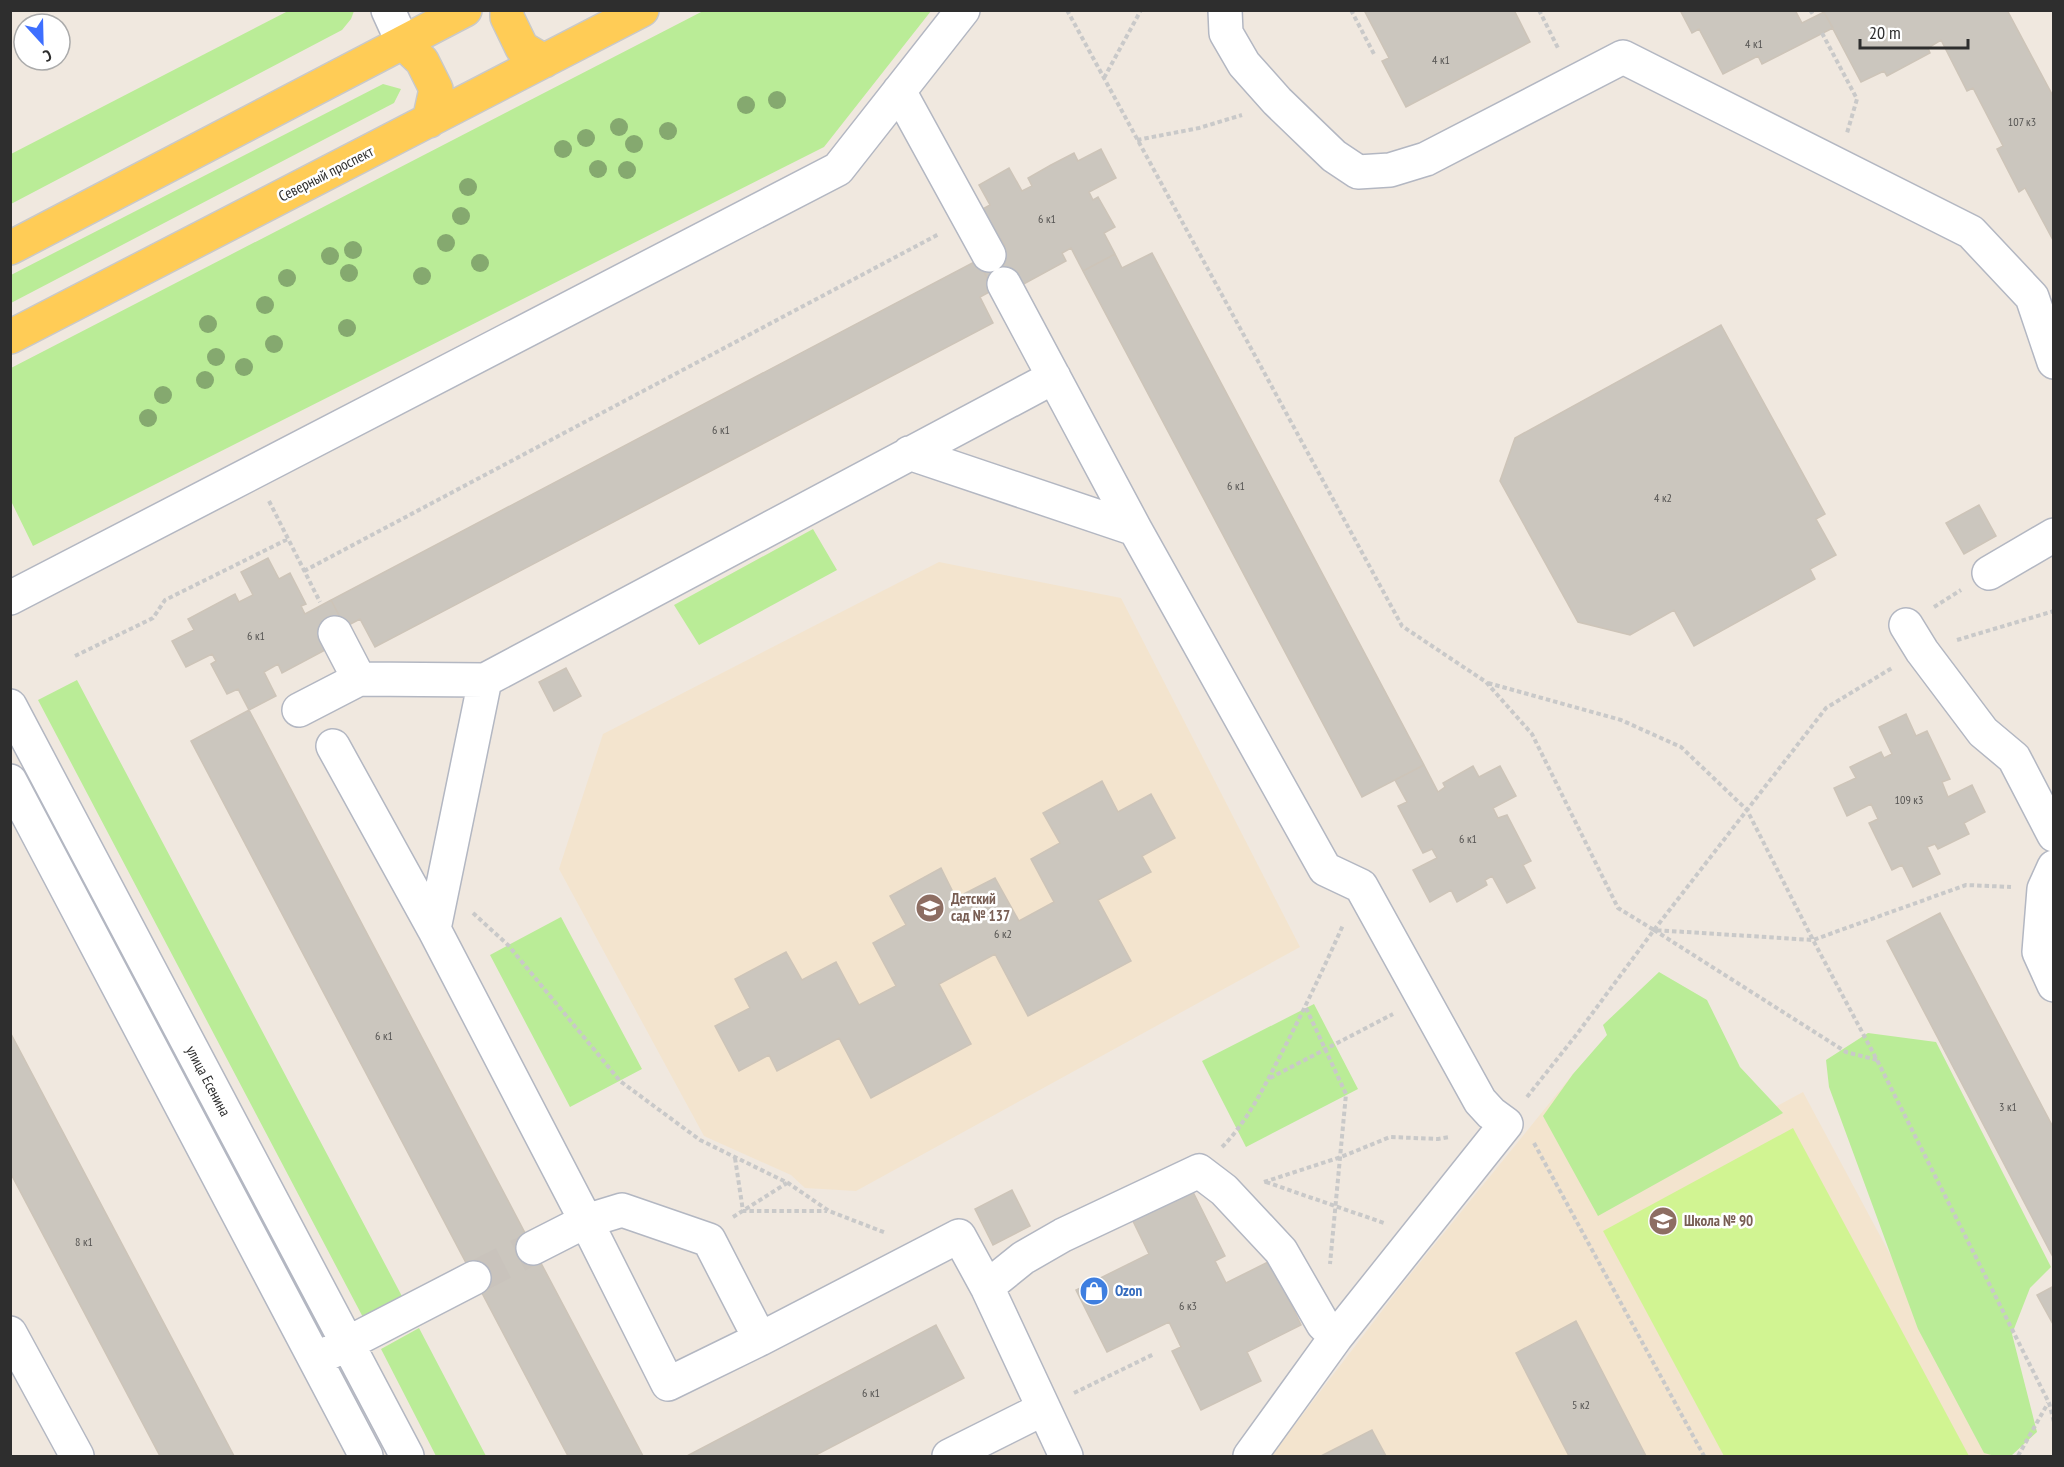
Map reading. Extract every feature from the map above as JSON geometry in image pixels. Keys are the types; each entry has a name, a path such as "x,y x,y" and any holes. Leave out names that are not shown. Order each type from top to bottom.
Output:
{"main road":[{"path":"10,248 465,10"},
{"path":"507,10 507,17 522,48 544,61"},
{"name":"Северный проспект","path":"10,338 642,10"},
{"path":"403,43 422,61 436,89 429,121"}],"street":[{"path":"388,10 403,43"},
{"path":"10,598 838,169 963,10"},
{"path":"1225,10 1227,33 1245,64 1277,101 1334,156 1358,172 1390,170 1426,159 1623,57 1971,232 2043,291 2054,362"},
{"path":"899,91 989,255"},
{"path":"1004,284 1135,529 1325,869 1361,886 1480,1101 1491,1113 1508,1120 1336,1337 1250,1456"},
{"path":"299,710 359,680 485,680 1054,377"},
{"path":"909,453 1135,529"},
{"path":"1989,573 2054,535"},
{"path":"328,619 359,680"},
{"path":"1914,638 1983,732 2014,758 2054,836"},
{"path":"434,929 485,680"},
{"name":"улица Есенина","path":"10,706 407,1456"},
{"path":"333,746 434,929 668,1384 959,1236 987,1287 1066,1456"},
{"path":"10,781 366,1456"},
{"path":"2049,878 2039,952 2054,985"},
{"path":"987,1287 1023,1258 1063,1235 1212,1180 1281,1251 1323,1324 1336,1337"},
{"path":"532,1248 586,1221 622,1210 709,1240 760,1339"},
{"path":"315,1360 474,1278"},
{"path":"10,1334 77,1456"},
{"path":"950,1456 1043,1409"}],"path":[{"path":"1067,10 1402,626 1486,682 1532,734 1618,908 1846,1052 1877,1060"},
{"path":"1104,78 1141,10"},
{"path":"1351,10 1375,56"},
{"path":"1539,10 1575,81"},
{"path":"1810,10 1814,16"},
{"path":"1822,33 1857,99 1845,142"},
{"path":"1137,140 1199,128 1251,112 1277,101"},
{"path":"304,571 969,219"},
{"path":"268,499 328,619"},
{"path":"75,656 153,618 165,600 288,538"},
{"path":"1266,1182 1341,1157 1390,1137 1438,1140 1474,1133 1508,1120 1577,1034 1654,930 1826,708 1914,638 1989,573"},
{"path":"1914,638 2054,611"},
{"path":"1486,682 1621,720 1681,747 1747,810 1877,1060 2049,1403 2054,1422"},
{"path":"1654,930 1813,940 1966,885 2049,878"},
{"path":"1361,886 1306,1008 1212,1180 1266,1182 1417,1235"},
{"path":"443,887 508,945 620,1080 700,1140 788,1183 829,1211 931,1251"},
{"path":"1268,1079 1424,998"},
{"path":"1306,1008 1346,1095 1329,1265"},
{"path":"1508,1120 1528,1131 1704,1456"},
{"path":"735,1157 743,1211"},
{"path":"709,1240 731,1218 788,1183"},
{"path":"743,1211 829,1211"},
{"path":"1043,1409 1154,1354"},
{"path":"2018,1456 2049,1403"}],"shaded area":[{"name":"Детский сад № 137","path":"939,562 1121,598 1300,947 856,1191 805,1188 791,1175 704,1136 559,869 603,734"},
{"name":"Школа № 90","path":"1573,1074 1684,1156 1803,1092 1996,1452 1994,1456 1271,1456 1401,1286"}],"green space":[{"path":"705,10 931,11 824,147 33,546 11,501 11,368"},
{"path":"288,11 354,11 342,30 11,204 11,154"},
{"path":"383,84 401,89 394,103 11,303 11,275"},
{"path":"813,529 837,570 699,645 674,605"},
{"path":"77,680 405,1302 366,1323 38,700"},
{"path":"561,917 642,1069 570,1107 490,955"},
{"path":"1659,972 1707,1000 1740,1067 1783,1113 1598,1216 1543,1116 1573,1074 1607,1035 1603,1025"},
{"path":"1314,1004 1358,1089 1246,1147 1202,1061"},
{"path":"1868,1033 1936,1042 2051,1267 2030,1288 2012,1334 2037,1432 2011,1456 1984,1453 1918,1329 1829,1087 1826,1060"},
{"path":"1793,1128 1969,1456 1724,1456 1603,1231"},
{"path":"419,1328 486,1456 436,1456 381,1349"}],"building":[{"path":"1364,10 1514,10 1530,42 1406,107 1382,61 1389,58"},
{"path":"1680,10 1795,10 1802,23 1824,12 1833,28 1762,64 1758,56 1723,74 1699,29 1692,33"},
{"path":"1826,10 2007,10 2054,98 2054,242 2025,188 2019,192 1997,149 2003,146 1973,88 1967,91 1941,40 1928,48 1930,53 1887,76 1884,71 1861,82 1824,12"},
{"path":"1101,149 1116,178 1089,192 1093,200 1098,197 1115,227 1104,233 1115,254 1083,271 1071,248 1062,253 1066,261 1020,286 993,290 978,260 1005,246 1001,239 995,242 979,211 990,205 979,185 1009,168 1022,191 1032,186 1028,178 1051,165 1074,153 1078,161"},
{"path":"1152,253 1424,765 1362,797 1083,271 1115,254 1122,268"},
{"path":"978,260 993,290 980,297 993,323 375,647 360,619 345,627 331,600"},
{"path":"1721,325 1825,514 1816,519 1836,555 1810,569 1815,579 1694,646 1674,610 1630,635 1578,622 1500,481 1515,438"},
{"path":"1979,505 1996,536 1964,554 1946,523"},
{"path":"268,558 279,579 290,573 306,604 301,606 305,614 331,600 345,627 329,648 282,673 278,664 264,672 276,696 249,710 238,689 227,694 211,664 216,661 212,654 186,667 172,641 194,630 188,619 235,594 239,602 253,595 241,572"},
{"path":"566,668 581,696 554,711 539,682"},
{"path":"249,710 643,1456 568,1456 191,741"},
{"path":"1906,714 1916,736 1927,731 1950,779 1942,782 1948,797 1972,785 1985,812 1964,823 1969,834 1938,849 1935,844 1927,847 1940,874 1913,887 1902,865 1892,870 1869,823 1878,819 1871,804 1847,816 1834,788 1856,778 1850,767 1881,752 1884,758 1892,754 1879,727"},
{"path":"1424,765 1438,792 1445,787 1443,783 1473,766 1479,777 1500,766 1516,796 1493,808 1498,818 1507,815 1531,861 1523,865 1535,888 1507,903 1492,876 1485,880 1487,885 1457,902 1451,890 1430,902 1413,870 1437,858 1432,849 1423,853 1398,806 1407,802 1395,780"},
{"path":"1102,781 1118,812 1151,794 1175,838 1142,856 1151,872 1098,900 1131,961 1028,1016 995,954 939,984 971,1044 871,1098 839,1038 777,1071 769,1055 739,1071 715,1026 750,1008 735,979 786,952 802,980 836,962 859,1005 896,986 873,943 906,925 890,896 941,868 956,898 995,878 1019,921 1054,902 1031,859 1060,843 1043,813"},
{"path":"1940,913 2054,1129 2054,1259 1887,941"},
{"path":"10,1032 234,1456 160,1456 10,1172"},
{"path":"1191,1188 1225,1256 1215,1261 1226,1283 1270,1261 1301,1325 1247,1352 1261,1381 1201,1410 1172,1351 1181,1347 1169,1322 1107,1352 1076,1290 1149,1254 1131,1217"},
{"path":"1012,1190 1030,1226 993,1245 975,1209"},
{"path":"2054,1286 2054,1326 2037,1295"},
{"path":"1576,1321 1646,1456 1569,1456 1516,1353"},
{"path":"936,1325 964,1378 814,1456 687,1456"},
{"path":"1372,1430 1386,1456 1321,1456"}],"tunnel":[{"path":"474,1278 533,1248"}],"place":[{"name":"Детский сад № 137","path":"930,908"},
{"name":"Школа № 90","path":"1663,1221"},
{"name":"Ozon","path":"1094,1291"}]}
